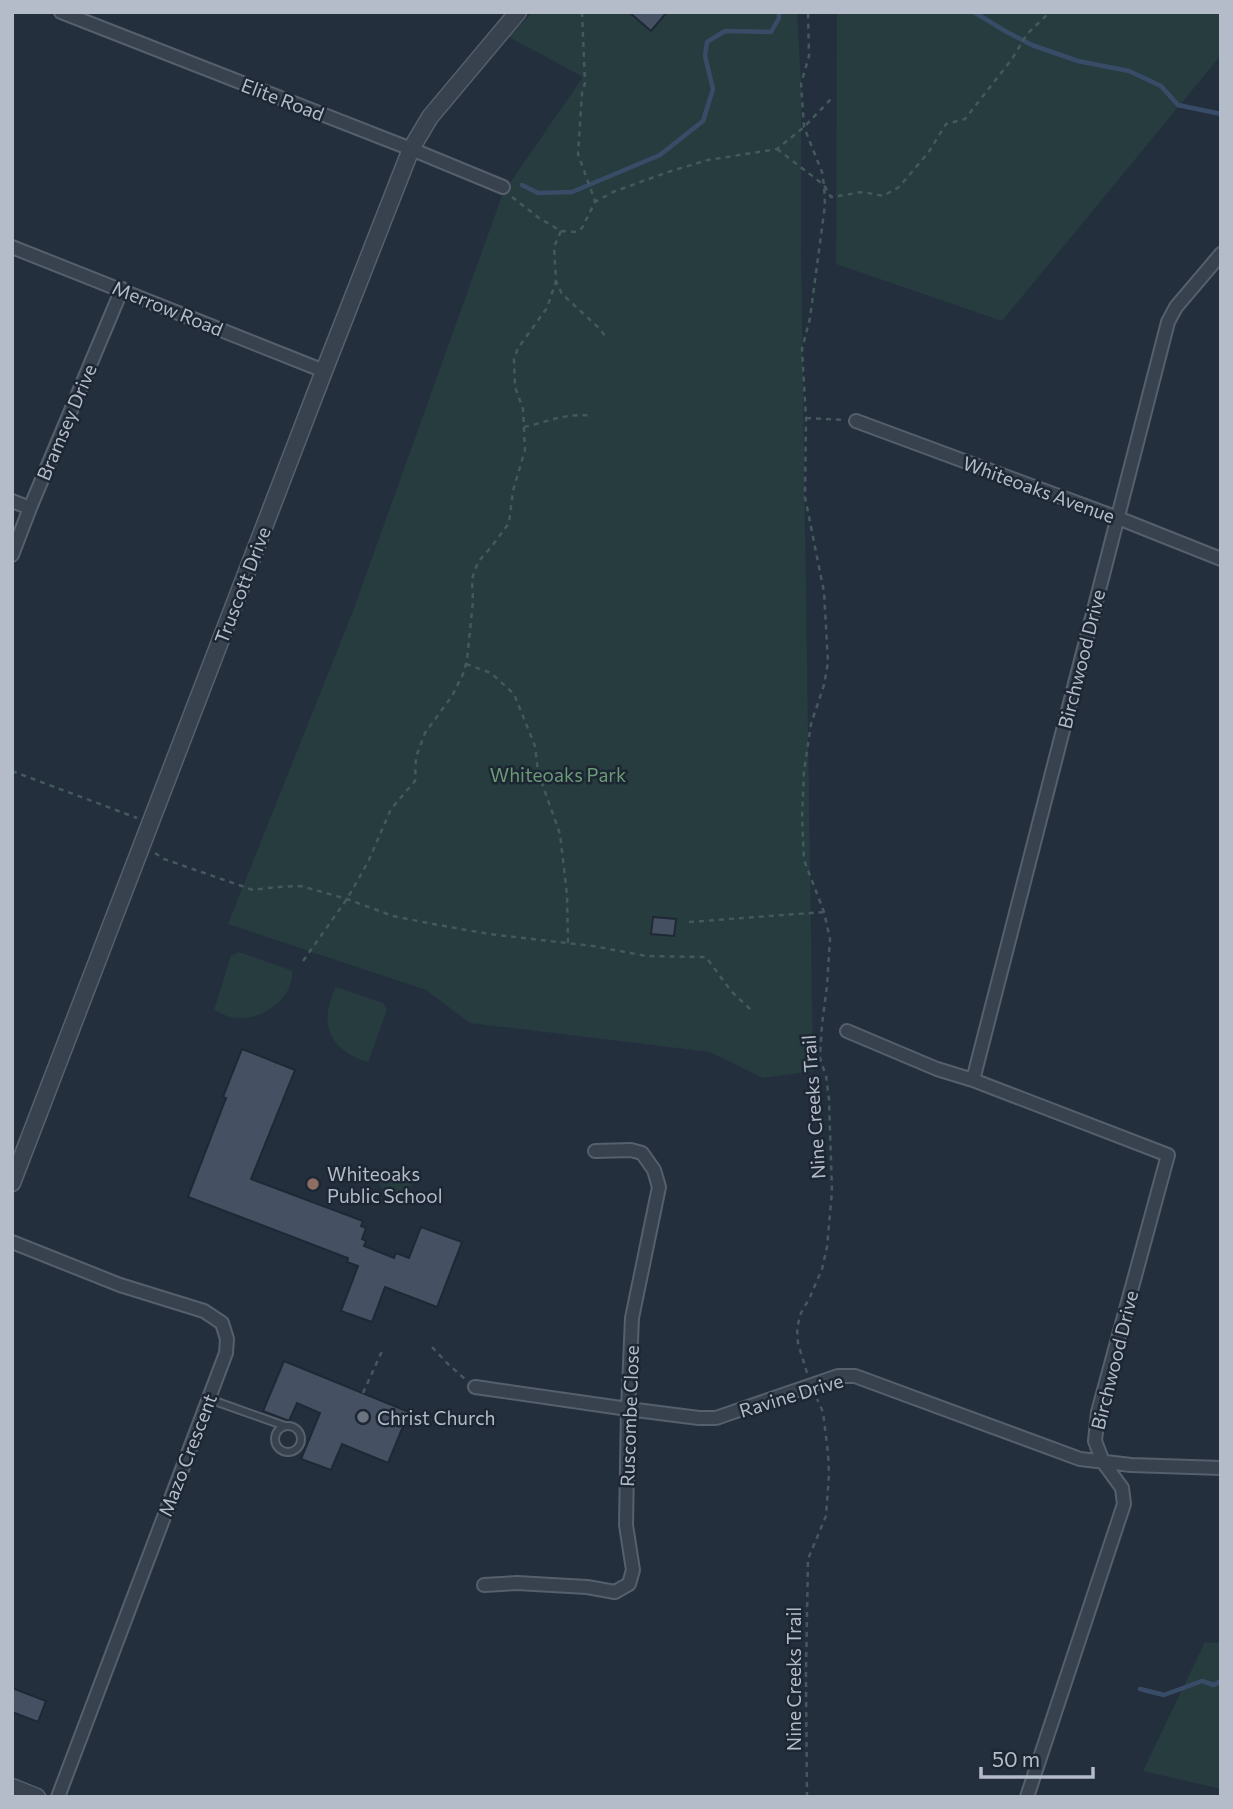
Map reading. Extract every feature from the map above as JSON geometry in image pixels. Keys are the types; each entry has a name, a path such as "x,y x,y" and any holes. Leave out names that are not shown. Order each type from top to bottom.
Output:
{"street":[{"name":"Elite Road","path":"61,12 503,187"},
{"name":"Truscott Drive","path":"12,1183 411,149 430,117 517,12"},
{"name":"Merrow Road","path":"12,247 324,370"},
{"name":"Birchwood Drive","path":"973,1080 1168,322 1176,307 1221,254"},
{"name":"Bramsey Drive","path":"12,555 122,289"},
{"name":"Whiteoaks Avenue","path":"856,421 1221,559"},
{"path":"12,501 30,508"},
{"name":"Birchwood Drive","path":"847,1031 937,1069 973,1080 1168,1155 1098,1412 1095,1441 1103,1462 1122,1488 1124,1504 1027,1797"},
{"name":"Ruscombe Close","path":"484,1585 517,1583 587,1587 615,1592 629,1584 633,1570 625,1525 632,1318 659,1187 654,1170 642,1153 631,1150 595,1151"},
{"name":"Mazo Crescent","path":"12,1242 120,1285 204,1311 222,1323 227,1339 226,1353 58,1797"},
{"name":"Ravine Drive","path":"475,1387 628,1409 716,1418 838,1376 855,1376 1080,1459 1131,1465 1221,1468"},
{"path":"12,1787 37,1797"}],"lane":[{"path":"209,1399 298,1430 301,1436 299,1444 294,1450 287,1452 279,1450 275,1443 275,1437 285,1426"}],"path":[{"path":"582,12 586,83 582,93 578,154 595,202"},
{"name":"Nine Creeks Trail","path":"807,12 808,56 801,84 804,127 822,172 825,205 810,318 802,349 806,418 805,497 824,592 828,662 824,685 811,724 804,771 802,817 804,860 824,912 830,939 820,1058 829,1099 832,1191 827,1247 822,1269 801,1313 797,1328 798,1343 823,1412 828,1453 825,1516 808,1559 807,1797"},
{"path":"777,149 824,186 831,197 863,192 883,196 899,187 928,153 946,124 965,119 1012,59 1027,34 1050,12"},
{"path":"503,187 512,198 561,232 576,232 582,228 595,202 614,192 708,160 777,149 804,127 832,98"},
{"path":"561,232 554,247 556,281 562,294 600,329 607,339"},
{"path":"303,961 347,899 368,862 391,809 415,781 416,757 425,733 452,696 463,674 473,601 472,579 478,562 509,523 513,491 525,450 523,409 514,387 514,359 518,348 547,308 556,281"},
{"path":"524,427 565,415 592,416"},
{"path":"806,418 856,421"},
{"path":"466,664 491,673 514,694 535,746 538,772 560,834 569,943"},
{"path":"12,771 142,819 153,852 164,859 253,890 301,886 420,922 646,956 706,957 731,991 751,1010"},
{"path":"689,922 824,912"},
{"path":"432,1348 475,1387"},
{"path":"363,1393 383,1349"}],"green space":[{"name":"Whiteoaks Park","path":"533,12 797,12 801,84 813,1071 763,1078 710,1052 470,1023 426,990 228,924 353,611 503,193 583,77 509,37"},
{"path":"837,12 1221,12 1221,55 1002,321 836,264"},
{"path":"239,952 293,971 289,988 279,1002 272,1008 248,1018 231,1017 214,1010 231,956"},
{"path":"336,987 383,1003 387,1010 368,1062 344,1050 331,1034 328,1012"},
{"path":"388,1170 403,1172 412,1178 414,1182 408,1193 395,1196 382,1188 378,1180 380,1175"},
{"path":"1205,1642 1221,1643 1221,1789 1143,1771"}],"building":[{"path":"629,12 667,12 651,31"},
{"path":"653,917 676,919 674,936 651,934"},
{"path":"242,1049 295,1070 251,1179 363,1221 361,1226 366,1228 362,1239 366,1241 364,1246 394,1258 396,1253 409,1258 421,1227 462,1242 437,1307 385,1287 372,1322 341,1311 358,1266 347,1262 348,1258 188,1197"},
{"name":"Christ Church","path":"284,1361 409,1412 388,1463 342,1444 331,1470 301,1459 320,1413 297,1403 289,1421 263,1411"},
{"path":"12,1688 46,1701 38,1722 12,1712"}],"waterway":[{"path":"522,185 538,193 572,192 660,155 703,121 713,89 705,56 707,42 725,31 771,32 779,18 779,12"},
{"path":"974,12 1032,45 1078,61 1129,71 1161,86 1178,105 1221,114"},
{"path":"1140,1689 1164,1695 1202,1681 1214,1685 1221,1681"}],"place":[{"name":"Whiteoaks Public School","path":"313,1184"},
{"name":"Christ Church","path":"363,1417"}]}
